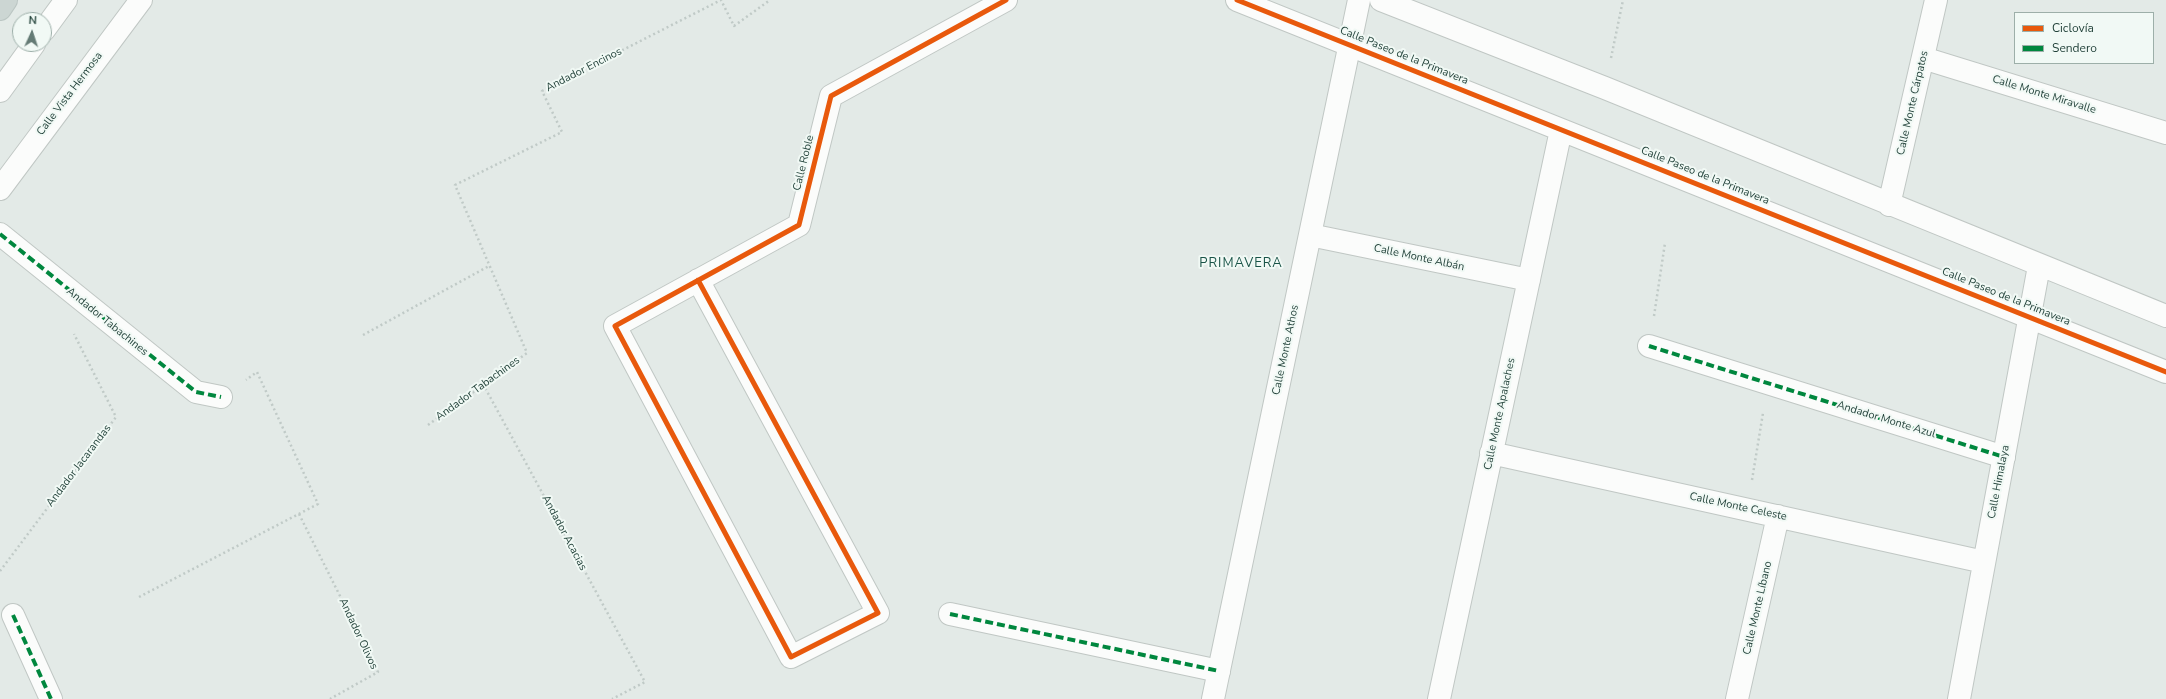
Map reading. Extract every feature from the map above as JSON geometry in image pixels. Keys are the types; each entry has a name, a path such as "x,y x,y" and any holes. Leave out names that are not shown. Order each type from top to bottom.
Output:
{"main road":[{"path":"0,9 6,0"}],"street":[{"path":"52,19 66,0"},
{"name":"Calle Vista Hermosa","path":"0,189 141,0"},
{"name":"Calle Roble","path":"698,280 878,613 791,656 615,326 698,280 800,225 831,96 1006,0"},
{"name":"Calle Paseo de la Primavera","path":"1236,0 2166,372"},
{"name":"Calle Monte Athos","path":"1213,699 1359,0"},
{"path":"1381,0 1605,88 2039,266 2166,316"},
{"name":"Calle Monte Cárpatos","path":"1889,205 1936,0"},
{"path":"0,91 28,52"},
{"name":"Calle Monte Miravalle","path":"1923,58 2166,133"},
{"name":"Calle Monte Apalaches","path":"1439,699 1561,130"},
{"name":"Andador Tabachines","path":"0,234 190,388 196,392 221,397"},
{"name":"Calle Monte Albán","path":"1310,235 1529,280"},
{"name":"Calle Himalaya","path":"1959,699 2039,266"},
{"name":"Andador Monte Azul","path":"1649,346 2004,457"},
{"name":"Calle Monte Celeste","path":"1491,453 1984,562"},
{"name":"Calle Monte Líbano","path":"1737,699 1778,516"},
{"path":"950,614 1219,670"},
{"path":"13,615 51,699"}],"path":[{"path":"1605,88 1623,0"},
{"path":"1649,346 1665,243"},
{"path":"363,335 489,266"},
{"path":"139,596 318,504 257,372"},
{"path":"1747,510 1768,383"}],"marked path":[{"path":"0,234 196,392 221,397"},
{"path":"1649,346 2004,457"},
{"path":"950,614 1219,671"},
{"path":"13,615 51,699"}],"cycle path":[{"path":"698,280 878,613 791,657 615,326 799,225 831,96 1006,0"},
{"path":"1237,0 2166,372"}],"district":[{"name":"PRIMAVERA","path":"1241,264"}]}
